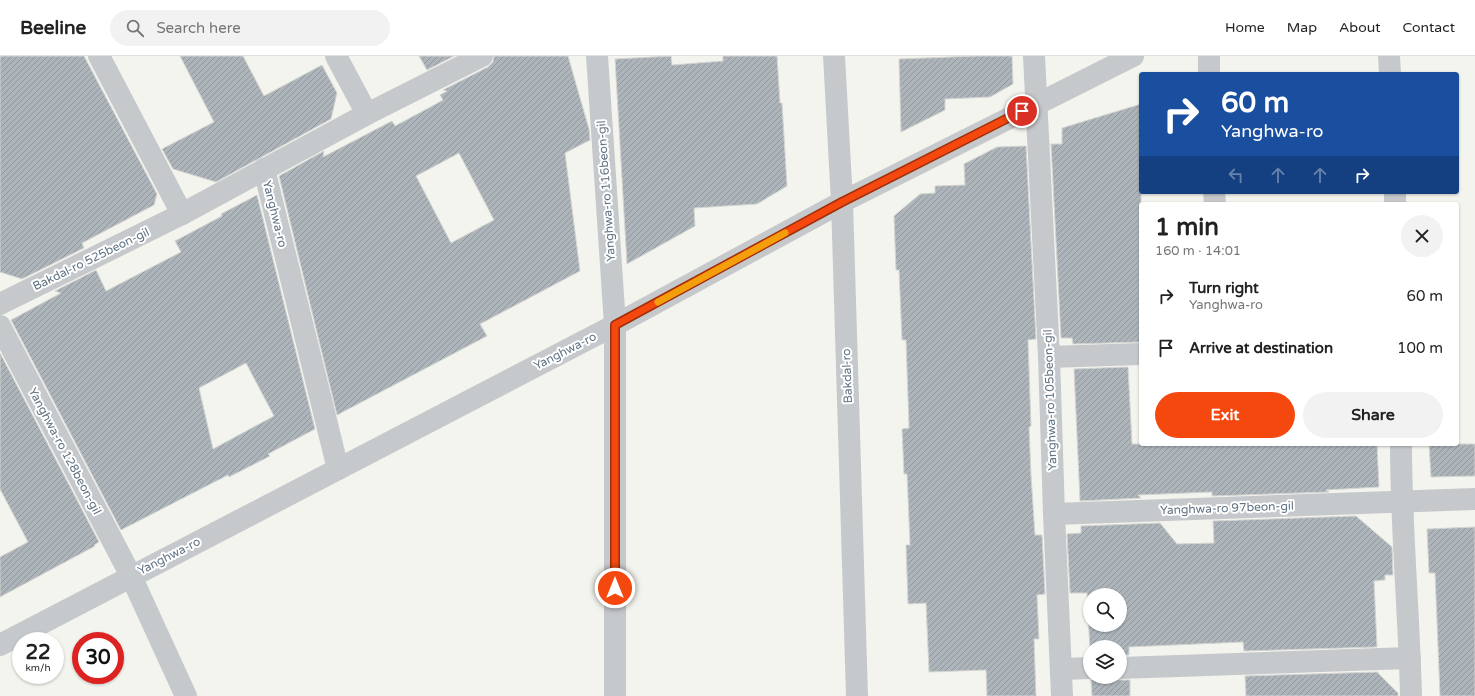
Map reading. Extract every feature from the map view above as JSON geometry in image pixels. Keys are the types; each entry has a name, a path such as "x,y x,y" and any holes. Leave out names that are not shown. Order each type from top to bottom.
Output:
{"street":[{"path":"99,56 182,214"},
{"path":"336,56 366,114"},
{"name":"Bakdal-ro 525beon-gil","path":"0,304 182,214 366,114 482,56"},
{"name":"Yanghwa-ro 116beon-gil","path":"597,56 615,325 615,696"},
{"name":"Bakdal-ro","path":"834,56 842,202 856,696"},
{"name":"Yanghwa-ro 105beon-gil","path":"1034,56 1049,357 1062,696"},
{"name":"Yanghwa-ro","path":"0,645 615,325 842,202 1133,56"},
{"path":"1209,56 1209,72"},
{"path":"1390,56 1390,72"},
{"name":"Yanghwa-ro","path":"264,169 338,469"},
{"name":"Yanghwa-ro 128beon-gil","path":"0,326 131,576 186,696"},
{"path":"1049,357 1139,354"},
{"path":"1401,446 1401,501 1411,696"},
{"path":"1401,501 1475,499"},
{"name":"Yanghwa-ro 97beon-gil","path":"1054,514 1401,501"},
{"path":"1127,668 1410,658"},
{"path":"1061,669 1083,668"}],"building":[{"path":"0,56 84,56 157,194 154,205 82,243 84,248 22,279 0,272"},
{"path":"180,56 243,56 264,96 322,65 337,93 331,119 216,182 173,169 162,149 214,122"},
{"path":"419,56 454,56 427,70"},
{"path":"494,56 568,56 589,129 590,140 565,153 580,271 480,324 487,336 337,415 279,176 324,151 323,157 392,121 395,126 443,100 440,95 447,91 443,90 488,67 493,62","holes":["459,153 494,220 451,243 416,176"]},
{"path":"671,56 672,65 723,61 723,56 777,56 780,103 782,103 787,186 757,204 694,208 695,226 627,264 615,59"},
{"path":"1012,56 1013,84 990,97 945,99 945,110 901,132 899,59"},
{"path":"1139,105 1139,194 1141,194 1141,202 1139,202 1139,342 1073,344 1072,338 1061,338 1051,144 1062,144 1062,128"},
{"path":"1026,146 1036,339 1028,340 1031,475 1035,535 1042,535 1045,594 1037,595 1039,639 1034,639 1036,696 987,696 986,670 929,672 926,603 908,604 906,545 910,545 907,474 904,474 902,429 909,428 906,340 902,340 899,270 896,270 894,216 920,194 935,193 935,186 965,185 964,164 997,147"},
{"path":"257,195 315,429 268,454 270,456 229,477 228,475 121,530 11,320 61,293 55,291 96,270 106,291 181,252 175,241 222,216 221,214","holes":["246,363 274,416 213,449 199,388"]},
{"path":"0,353 99,542 94,545 95,546 0,597 0,557 28,542 0,489"},
{"path":"1128,367 1132,444 1139,444 1139,446 1377,446 1379,487 1326,490 1329,492 1212,496 1212,492 1138,495 1141,498 1080,501 1074,369"},
{"path":"1459,444 1475,444 1475,476 1431,477 1429,446 1459,446"},
{"path":"1356,516 1392,547 1393,575 1385,575 1385,580 1374,581 1377,647 1244,651 1243,642 1129,647 1129,655 1127,655 1127,640 1089,640 1089,632 1127,632 1127,588 1083,588 1083,593 1070,593 1067,534 1081,533 1081,526 1160,523 1177,544 1214,543 1213,521"},
{"path":"1475,527 1475,696 1440,696 1435,573 1429,573 1427,529"},
{"path":"1378,672 1398,693 1398,696 1246,696 1245,676"},
{"path":"1127,680 1130,680 1130,696 1092,696 1091,684 1127,684"}],"slow traffic":[{"path":"658,302 785,233"}],"route":[{"path":"615,588 615,325 842,202 1022,111"}]}
